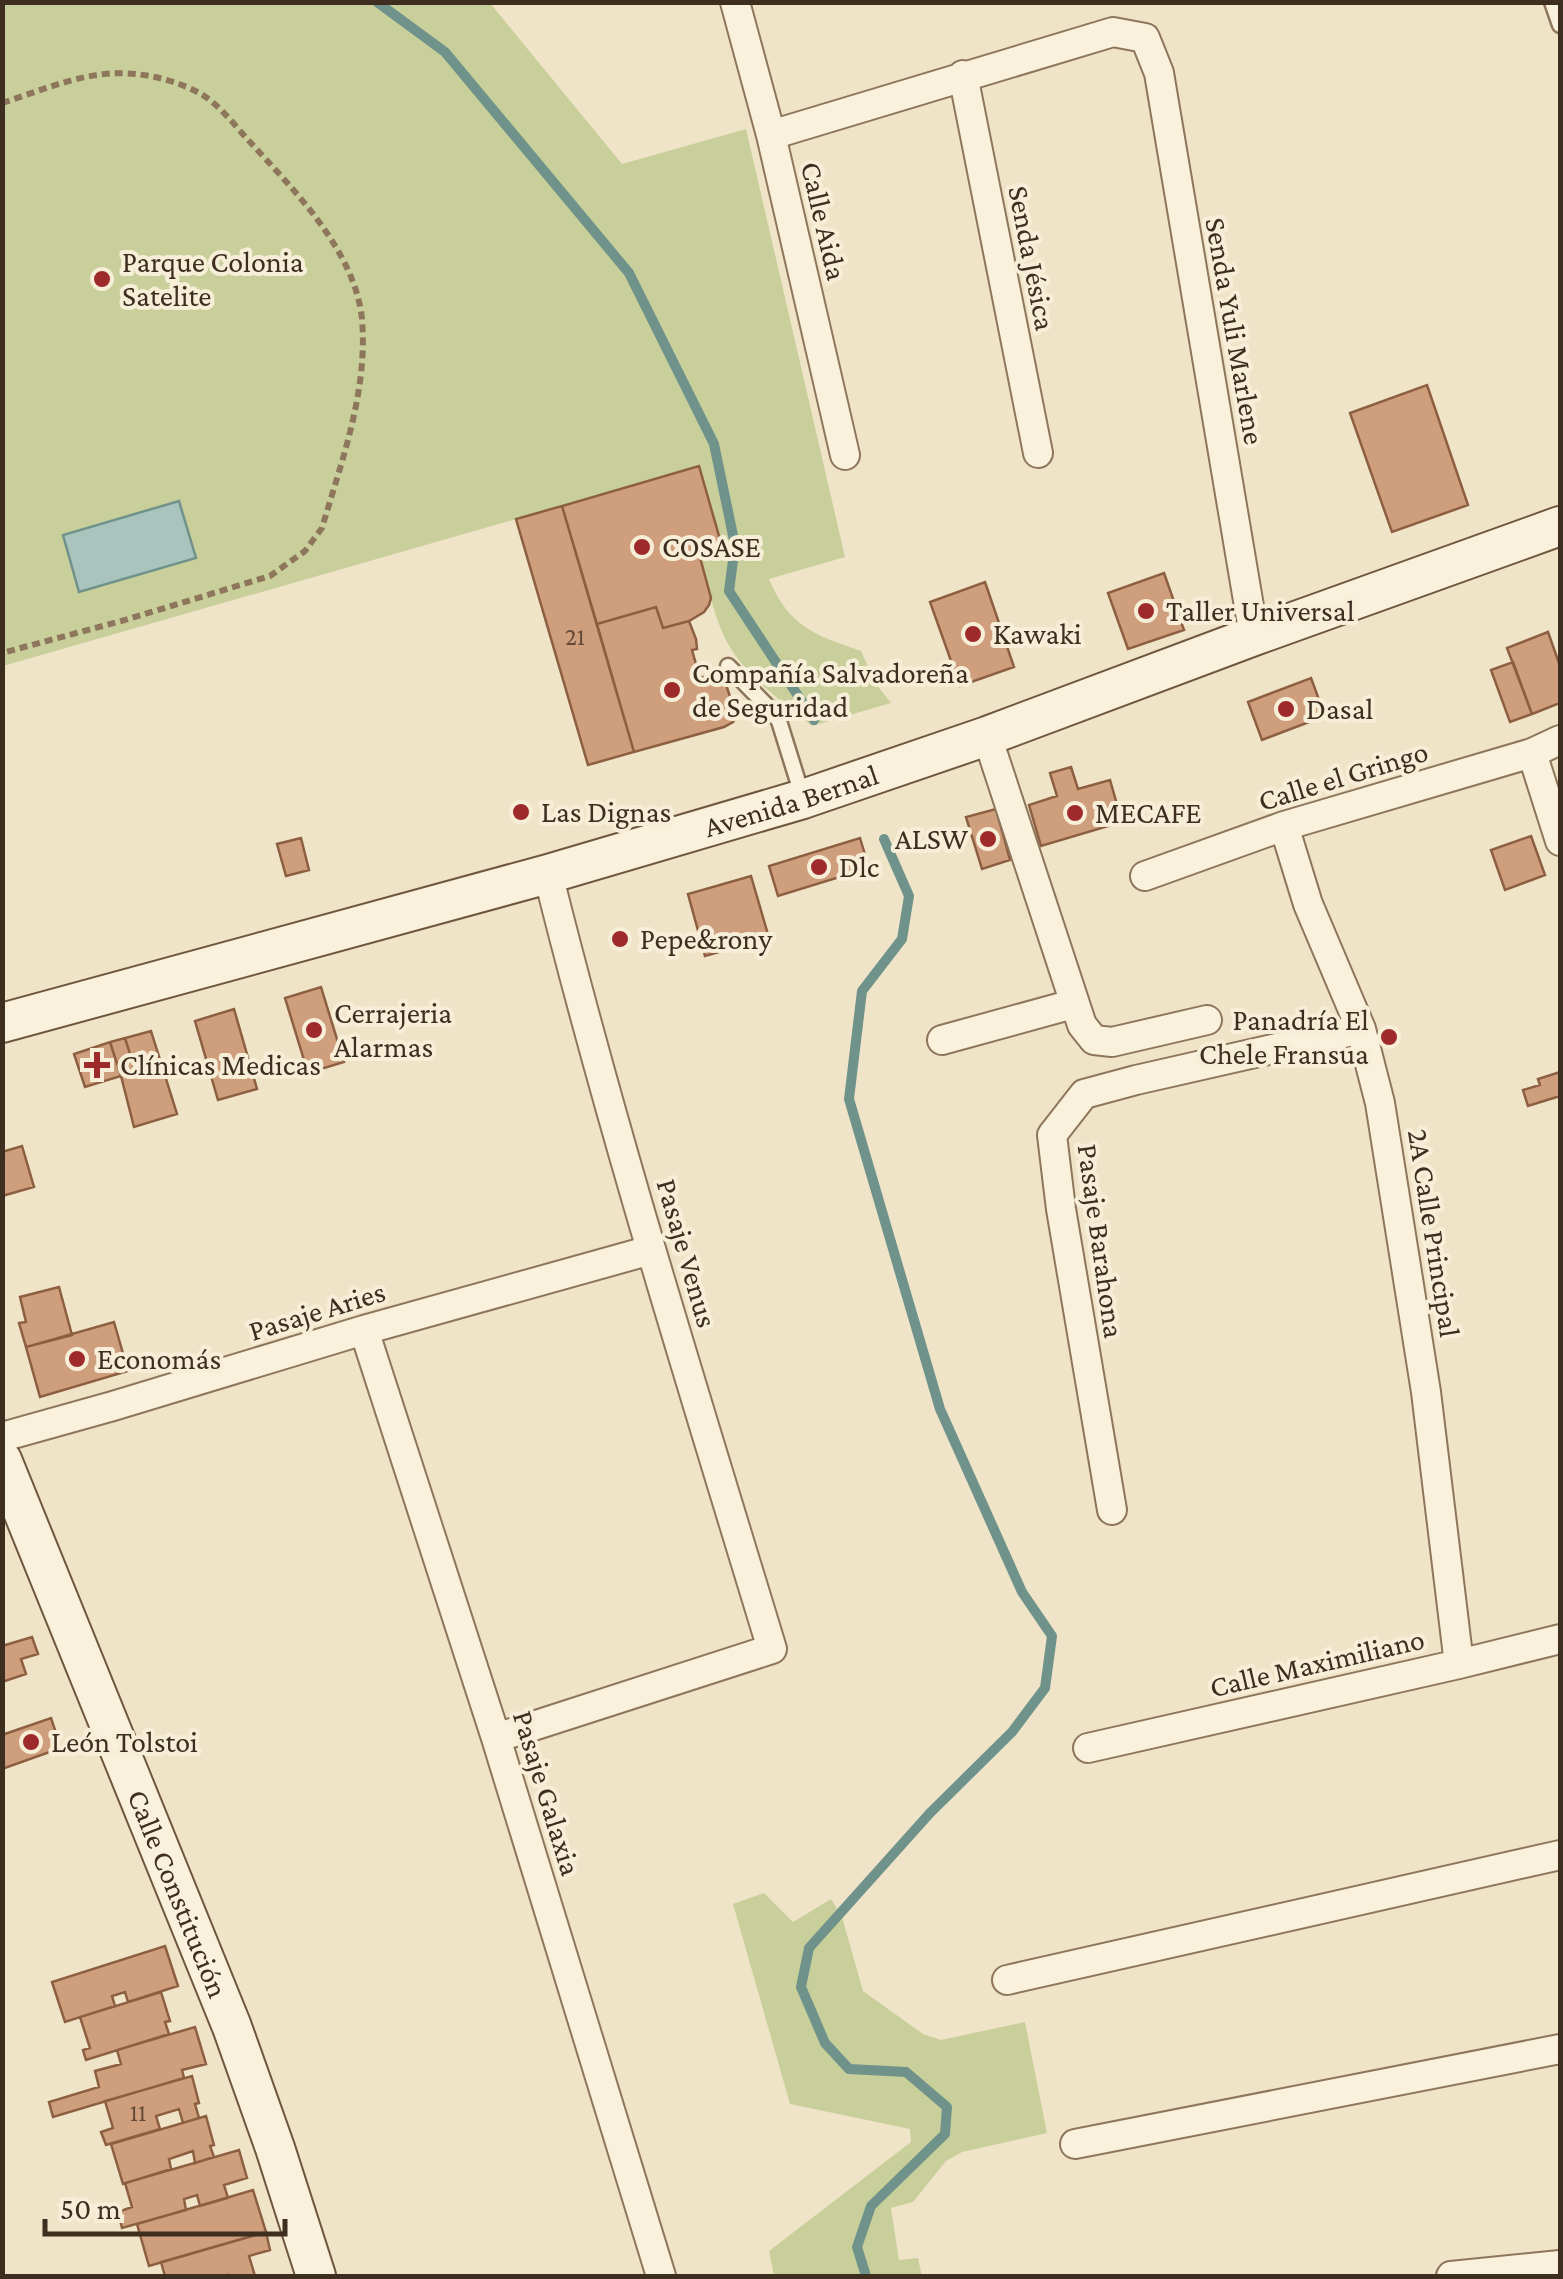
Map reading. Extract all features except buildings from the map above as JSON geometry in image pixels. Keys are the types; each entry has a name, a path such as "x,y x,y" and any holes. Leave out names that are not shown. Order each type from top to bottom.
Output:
{"main road":[{"name":"Avenida Bernal","path":"2,1023 548,874 804,798 987,736 1560,526"},
{"name":"Calle Constitución","path":"2,1460 232,2026 316,2276"}],"street":[{"name":"Calle Aida","path":"735,2 771,135 846,454"},
{"name":"Senda Yuli Marlene","path":"963,76 1113,32 1145,38 1158,73 1254,636"},
{"path":"771,135 963,76"},
{"name":"Senda Jésica","path":"963,76 1038,453"},
{"path":"987,736 1073,1004 1094,1040 1112,1042 1207,1020"},
{"name":"Calle el Gringo","path":"1146,876 1284,826 1532,753 1560,740"},
{"path":"1532,753 1560,841"},
{"name":"2A Calle Principal","path":"1284,826 1308,904 1361,1029 1380,1103 1426,1392 1459,1664"},
{"name":"Pasaje Venus","path":"496,1738 772,1649 651,1250 548,874"},
{"path":"942,1040 1073,1004"},
{"name":"Pasaje Barahona","path":"1112,1510 1060,1209 1052,1134 1084,1094 1361,1029"},
{"name":"Pasaje Aries","path":"2,1437 651,1250"},
{"name":"Pasaje Galaxia","path":"364,1330 496,1738 661,2276"},
{"name":"Calle Maximiliano","path":"1088,1748 1560,1638"},
{"path":"1007,1980 1560,1855"},
{"path":"1075,2144 1560,2049"},
{"path":"1450,2276 1525,2273 1560,2264"}],"lane":[{"path":"1552,2 1560,26"},
{"path":"728,666 779,722 804,798"}],"path":[{"path":"2,103 70,80 110,74 156,78 205,96 290,186 338,251 354,284 362,338 358,404 322,528 305,552 270,576 2,653"}],"green space":[{"path":"3,3 490,3 622,164 746,129 845,557 769,579 785,608 805,627 861,651 876,684 891,703 812,726 739,660 720,626 698,550 721,542 698,467 3,666"},
{"path":"764,1893 793,1922 831,1899 842,1917 863,1991 923,2034 941,2040 1025,2022 1047,2133 962,2152 946,2161 913,2202 891,2208 899,2260 918,2258 922,2276 774,2276 769,2251 911,2142 910,2129 790,2104 733,1904"}],"water":[{"path":"179,501 196,558 79,592 63,535"}],"waterway":[{"path":"377,2 445,52 629,273 714,444 735,545 729,591 814,720"},
{"path":"866,2276 857,2247 871,2206 945,2134 947,2107 906,2072 849,2069 825,2043 801,1987 809,1948 930,1813 1012,1732 1045,1688 1052,1636 1022,1592 940,1409 849,1099 862,991 902,939 909,896 884,839"}],"place":[{"name":"Parque Colonia Satelite","path":"102,279"},
{"name":"COSASE","path":"642,547"},
{"name":"Taller Universal","path":"1146,611"},
{"name":"Kawaki","path":"973,634"},
{"name":"Compañía Salvadoreña de Seguridad","path":"672,690"},
{"name":"Dasal","path":"1286,709"},
{"name":"Las Dignas","path":"521,812"},
{"name":"MECAFE","path":"1075,813"},
{"name":"ALSW","path":"988,839"},
{"name":"Dlc","path":"819,867"},
{"name":"Pepe&rony","path":"620,939"},
{"name":"Cerrajeria Alarmas","path":"314,1030"},
{"name":"Panadría El Chele Fransua","path":"1389,1037"},
{"name":"Clínicas Medicas","path":"97,1065"},
{"name":"Economás","path":"77,1359"},
{"name":"León Tolstoi","path":"31,1742"}]}
